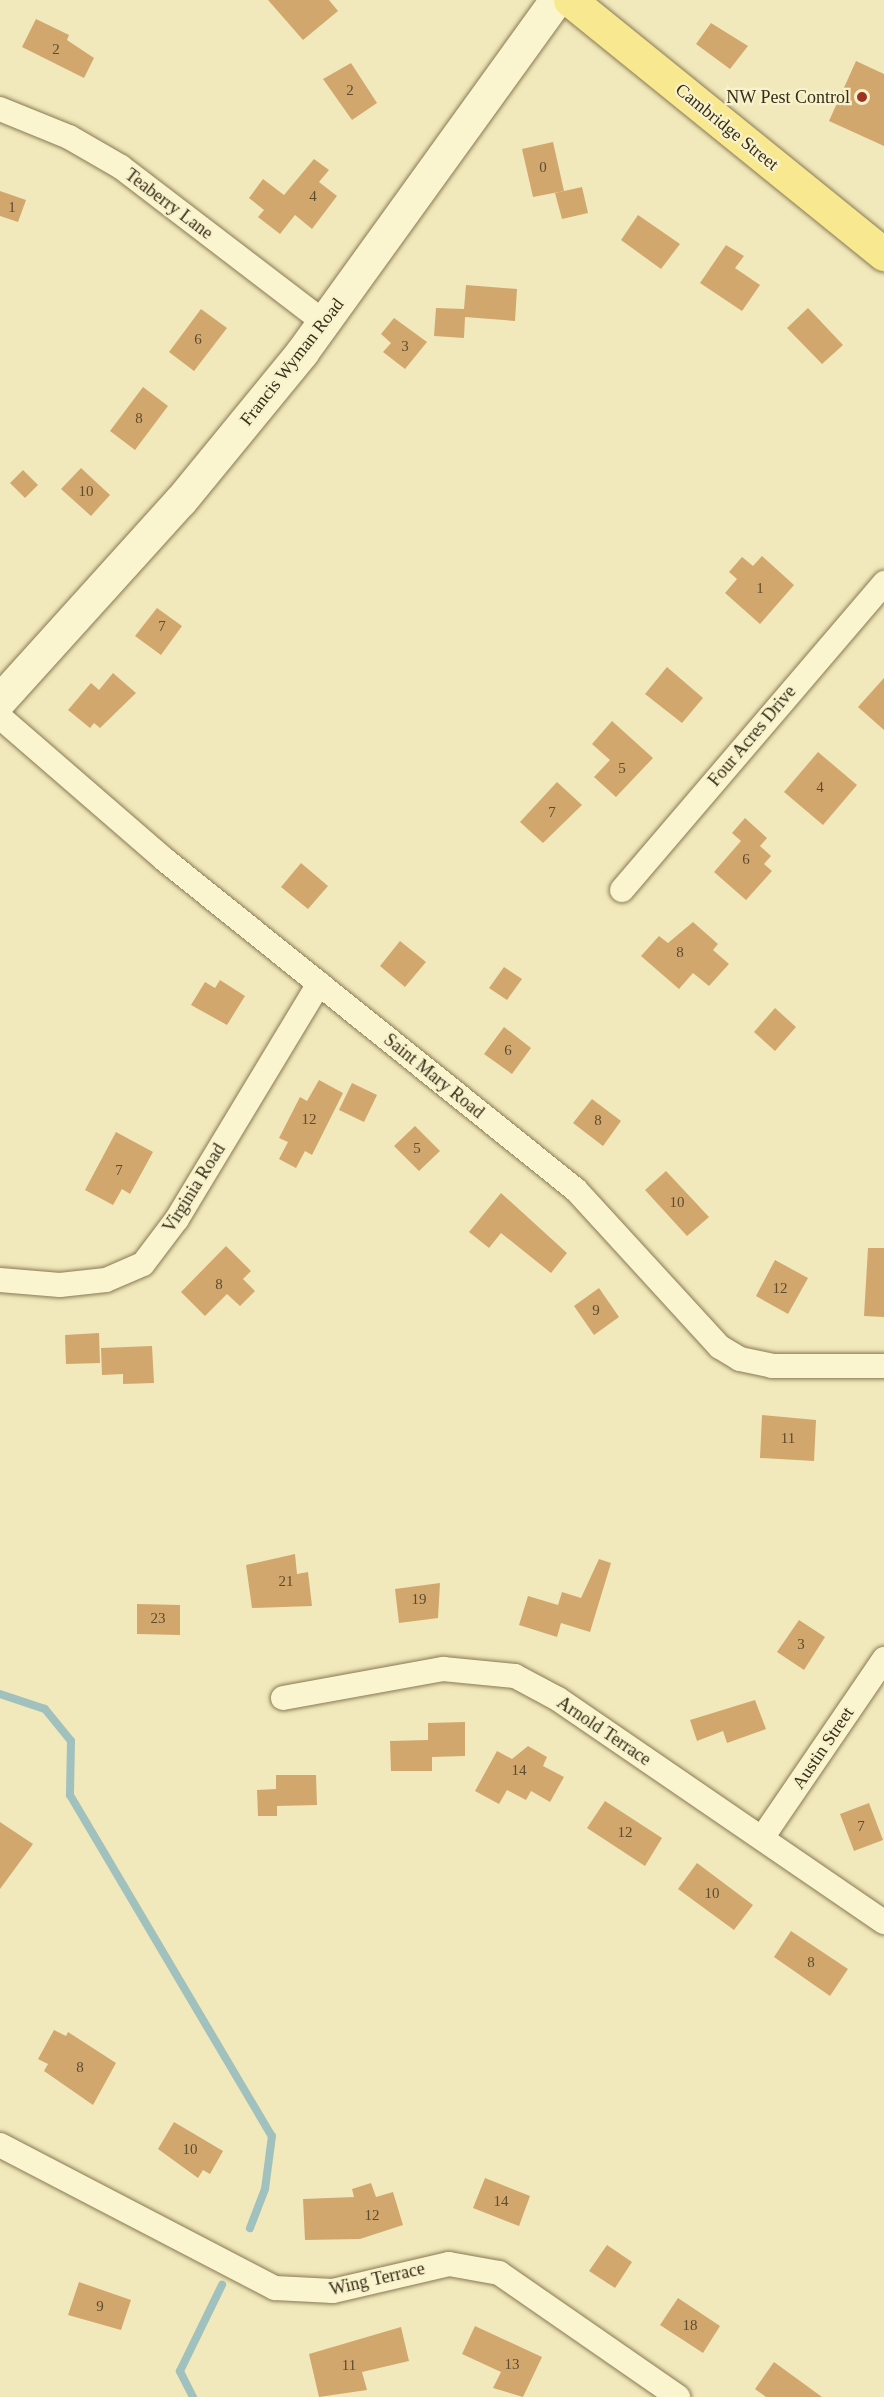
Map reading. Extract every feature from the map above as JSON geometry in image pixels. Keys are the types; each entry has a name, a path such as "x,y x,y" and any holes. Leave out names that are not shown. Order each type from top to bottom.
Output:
{"main road":[{"name":"Francis Wyman Road","path":"0,700 181,500 325,323 556,0"},
{"name":"Cambridge Street","path":"570,0 884,254"}],"street":[{"name":"Teaberry Lane","path":"0,109 69,137 121,167 325,323"},
{"name":"Four Acres Drive","path":"622,890 884,583"},
{"name":"Saint Mary Road","path":"0,717 319,984 599,1211 687,1314 730,1354 772,1366 884,1366"},
{"name":"Virginia Road","path":"0,1280 95,1282 125,1275 143,1264 177,1219 319,984"},
{"name":"Austin Street","path":"762,1838 884,1659"},
{"name":"Arnold Terrace","path":"284,1698 443,1669 508,1674 558,1699 884,1922"},
{"name":"Wing Terrace","path":"0,2145 275,2288 333,2291 449,2264 499,2273 678,2397"}],"building":[{"path":"268,0 329,0 338,11 303,40"},
{"path":"36,19 69,35 67,40 94,58 84,78 22,47"},
{"path":"711,23 748,46 730,69 696,44"},
{"name":"NW Pest Control","path":"856,61 884,74 884,146 829,121"},
{"path":"351,63 377,103 352,120 323,79"},
{"path":"553,142 564,191 533,197 522,149"},
{"path":"314,159 329,170 319,182 337,196 312,229 295,215 280,234 258,217 264,210 249,198 263,179 284,195"},
{"path":"582,187 588,213 562,219 555,193"},
{"path":"0,191 26,200 18,222 0,216"},
{"path":"638,215 680,244 661,269 621,240"},
{"path":"726,245 744,256 735,268 760,285 742,311 700,283"},
{"path":"466,285 517,289 515,321 465,317 464,338 434,336 436,308 464,309"},
{"path":"808,308 843,345 822,364 787,328"},
{"path":"201,309 227,328 194,371 169,352"},
{"path":"394,318 427,342 405,369 383,352 391,343 381,334"},
{"path":"143,387 168,406 135,450 110,431"},
{"path":"81,468 110,495 91,516 61,489"},
{"path":"23,470 38,485 25,498 10,483"},
{"path":"762,556 794,585 760,624 725,593 737,579 729,572 742,557 753,566"},
{"path":"157,608 182,626 161,655 135,636"},
{"path":"667,667 703,698 682,723 645,694"},
{"path":"113,673 136,693 100,728 94,723 90,728 68,710 91,683 99,690"},
{"path":"884,678 884,730 858,707"},
{"path":"612,721 653,758 616,797 594,777 610,760 592,744"},
{"path":"818,752 857,785 823,825 784,792"},
{"path":"557,782 582,805 543,843 520,822"},
{"path":"745,818 767,838 760,846 771,856 764,864 772,871 746,900 714,872 741,841 732,833"},
{"path":"301,863 328,886 308,909 281,887"},
{"path":"693,922 718,944 713,950 729,964 709,986 693,973 679,989 641,956 659,936 668,943"},
{"path":"400,941 426,962 405,987 380,966"},
{"path":"504,967 522,979 507,1000 489,988"},
{"path":"220,980 245,996 227,1025 191,1005 205,982 215,988"},
{"path":"775,1008 796,1027 775,1051 754,1032"},
{"path":"504,1027 531,1048 512,1074 484,1054"},
{"path":"319,1080 343,1093 312,1155 305,1151 296,1168 279,1159 288,1142 279,1138 300,1097 307,1101"},
{"path":"352,1083 377,1095 364,1122 339,1110"},
{"path":"592,1099 621,1121 603,1146 573,1123"},
{"path":"415,1126 440,1151 419,1171 394,1146"},
{"path":"116,1132 153,1152 130,1194 122,1189 113,1205 85,1190"},
{"path":"666,1171 709,1217 687,1236 645,1190"},
{"path":"501,1193 567,1253 551,1273 501,1233 489,1248 469,1232"},
{"path":"226,1246 251,1271 243,1279 255,1291 240,1306 227,1294 205,1316 181,1292"},
{"path":"868,1248 884,1248 884,1317 864,1316"},
{"path":"775,1260 808,1278 788,1314 756,1296"},
{"path":"599,1288 619,1317 594,1335 574,1306"},
{"path":"99,1333 100,1363 66,1364 65,1335"},
{"path":"152,1346 154,1383 123,1384 123,1374 102,1375 101,1348"},
{"path":"762,1415 816,1420 814,1461 760,1458"},
{"path":"295,1554 297,1574 308,1572 312,1606 252,1608 246,1565"},
{"path":"599,1559 611,1563 590,1632 561,1623 557,1637 519,1625 528,1596 558,1605 562,1592 581,1598"},
{"path":"440,1583 438,1618 399,1623 395,1589"},
{"path":"137,1604 180,1605 180,1635 137,1634"},
{"path":"799,1620 825,1637 804,1670 777,1652"},
{"path":"755,1700 766,1729 727,1743 723,1731 697,1741 690,1720"},
{"path":"465,1722 465,1756 432,1757 432,1771 391,1771 390,1741 428,1740 428,1723"},
{"path":"528,1746 547,1757 543,1766 564,1777 550,1802 531,1791 526,1800 507,1790 499,1804 475,1791 497,1751 512,1759"},
{"path":"276,1775 316,1775 317,1805 277,1806 277,1816 258,1816 257,1790 276,1789"},
{"path":"605,1801 662,1838 645,1866 587,1828"},
{"path":"869,1803 883,1840 854,1851 840,1814"},
{"path":"0,1822 33,1844 0,1889"},
{"path":"697,1863 753,1905 734,1930 678,1889"},
{"path":"791,1931 848,1969 830,1996 774,1957"},
{"path":"54,2030 66,2036 68,2032 116,2063 93,2105 44,2071 48,2064 38,2059"},
{"path":"174,2122 223,2151 210,2174 203,2170 198,2178 158,2149"},
{"path":"485,2178 530,2196 519,2226 473,2208"},
{"path":"371,2183 376,2197 393,2192 403,2225 360,2239 305,2240 303,2199 354,2197 352,2189"},
{"path":"607,2245 632,2262 615,2288 589,2271"},
{"path":"79,2282 131,2300 121,2330 68,2315"},
{"path":"678,2298 720,2326 703,2353 660,2325"},
{"path":"475,2326 542,2357 523,2397 493,2388 501,2372 462,2354"},
{"path":"401,2327 409,2361 362,2372 367,2390 319,2397 309,2354"},
{"path":"774,2362 822,2397 766,2397 755,2389"}],"waterway":[{"path":"0,1694 45,1709 71,1741 70,1795 272,2136 265,2189 250,2228"},
{"path":"193,2397 180,2371 222,2285"}],"place":[{"name":"NW Pest Control","path":"862,97"}]}
